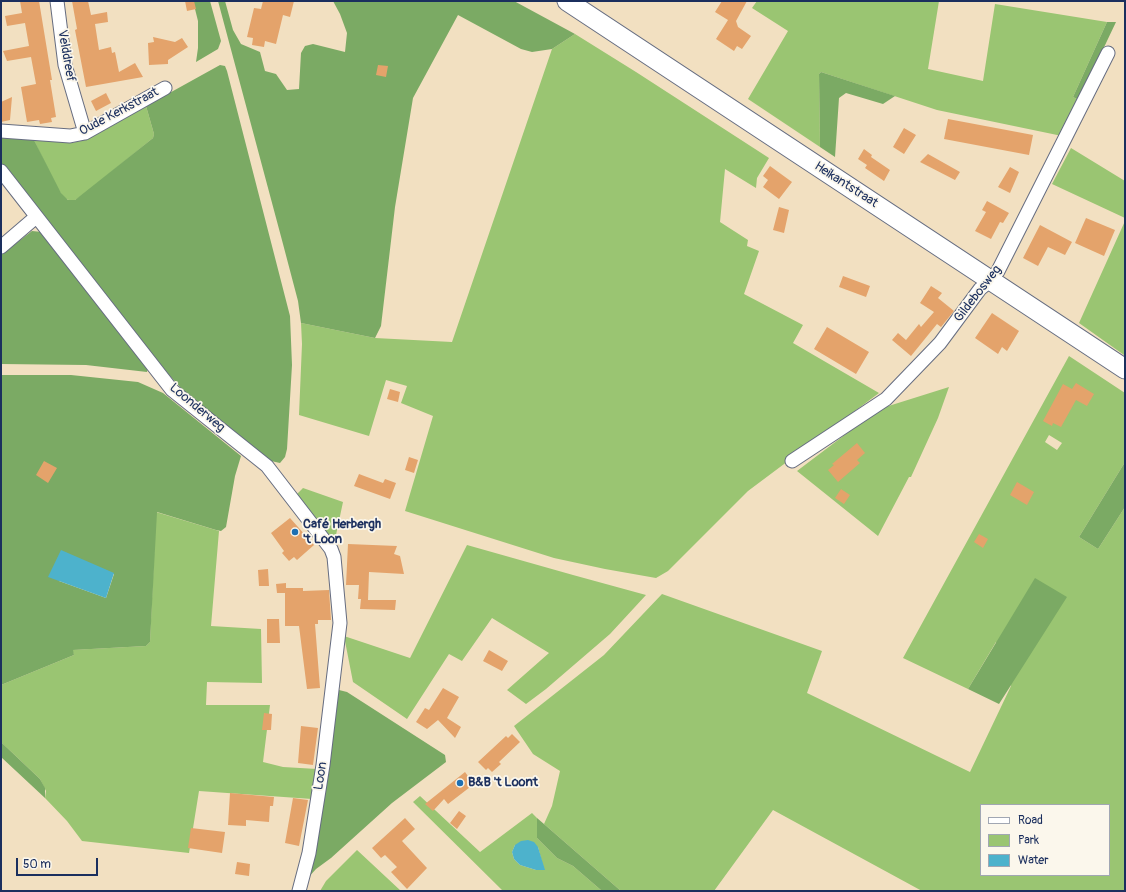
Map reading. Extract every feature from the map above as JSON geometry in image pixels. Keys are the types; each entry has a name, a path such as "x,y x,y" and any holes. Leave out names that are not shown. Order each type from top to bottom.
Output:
{"street":[{"name":"Velddreef","path":"57,1 65,65 85,133"},
{"name":"Heikantstraat","path":"567,1 991,280 1063,334 1125,369"},
{"name":"Gildebosweg","path":"792,461 886,399 940,343 980,288 991,280 998,271 1108,53"},
{"name":"Oude Kerkstraat","path":"1,132 70,136 85,133 165,88"},
{"name":"Loonderweg","path":"1,171 172,390 267,466 331,549 334,557 340,623 334,659"},
{"path":"1,247 36,217"},
{"name":"Loon","path":"299,891 310,853 323,765 334,659"}],"green space":[{"path":"193,1 210,1 221,41 218,49 196,62 198,48 198,21"},
{"path":"218,1 225,1 233,30 241,44 260,52 265,71 276,74 287,90 299,89 301,53 305,46 313,44 345,52 347,33 340,14 333,1 514,1 575,34 552,49 532,52 521,49 458,15 413,98 395,207 381,326 375,338 301,323 298,301"},
{"path":"757,1 939,1 928,69 983,81 995,4 1107,22 1073,97 1079,100 1062,136 937,110 821,72 819,74 820,147 748,99 788,31 752,8"},
{"path":"1107,22 1116,22 1079,100 1073,97"},
{"path":"575,34 769,158 757,178 756,188 725,169 720,222 748,240 747,246 759,251 744,294 803,325 793,343 879,393 748,491 668,571 656,578 554,558 405,511 433,416 401,403 407,386 386,380 369,436 299,415 302,344 301,323 375,338 452,342 552,49"},
{"path":"220,65 225,66 227,71 290,316 292,365 287,449 285,457 280,463 271,461 192,400 169,375 1,166 1,136 33,138 61,193 68,200 75,200 153,138 154,134 146,106"},
{"path":"821,72 895,96 883,104 846,93 839,98 835,157 820,147 819,74"},
{"path":"146,106 154,134 153,138 83,195 71,201 64,198 56,186 33,138 71,143 81,141"},
{"path":"1071,148 1125,181 1125,218 1052,184"},
{"path":"1125,221 1125,350 1124,355 1079,323"},
{"path":"32,231 42,232 148,368 147,372 86,365 1,364 1,255"},
{"path":"1069,356 1125,393 1125,462 1079,537 1098,549 1125,507 1125,891 922,891 773,810 714,891 621,891 544,824 552,806 560,771 533,754 514,726 604,655 662,594 822,651 807,693 970,772 1011,686 996,642 968,689 903,658","holes":["1049,435 1062,443 1057,450 1045,442"]},
{"path":"1,375 71,375 138,382 163,393 241,456 235,476 226,527 221,531 216,530 157,512 150,642 146,646 73,650 74,655 1,685","holes":["114,574 106,598 59,581"]},
{"path":"949,387 938,418 911,477 909,477 878,536 797,471 879,409"},
{"path":"1125,462 1125,507 1098,549 1079,537"},
{"path":"303,488 343,502 333,549 296,495"},
{"path":"156,512 219,531 211,626 261,629 262,683 207,682 206,705 270,705 263,762 283,767 317,769 312,799 199,791 189,853 82,841 67,821 45,798 46,791 40,779 1,742 1,685 74,655 72,650 146,646 150,642"},
{"path":"467,545 646,595 610,634 546,689 526,704 507,690 549,653 492,618 462,661 449,654 407,719 353,682 344,636 410,658"},
{"path":"1035,578 1067,597 999,704 968,689"},
{"path":"339,690 347,692 445,755 446,762 392,803 331,858 316,869 307,879"},
{"path":"1,742 40,779 45,788 45,798 1,757"},
{"path":"420,796 480,852 532,813 537,818 537,838 557,858 573,866 602,891 503,891 413,802","holes":["515,845 538,847 544,870 536,870 520,865 514,859 512,852"]},
{"path":"537,818 621,891 602,891 573,866 557,858 537,838"},
{"path":"357,850 401,891 320,891 326,881"}],"water":[{"path":"61,550 114,573 106,598 48,577"},
{"path":"528,840 534,842 538,847 545,870 536,870 520,865 514,859 512,852 515,845 521,841"}],"building":[{"path":"20,1 39,1 52,80 50,80 56,117 51,118 52,122 40,124 39,120 27,122 21,87 36,84 31,57 7,61 3,51 29,46 25,23 7,26 5,16 22,13"},
{"path":"72,1 88,1 91,15 107,12 108,22 95,24 99,50 111,47 112,53 115,52 119,72 135,63 143,77 86,87 75,30 77,29"},
{"path":"185,1 194,1 196,9 187,11"},
{"path":"263,1 294,1 290,17 283,15 276,44 265,41 264,47 252,45 253,38 247,37 254,8 261,9"},
{"path":"722,1 747,1 736,21 738,27 751,36 742,49 737,46 734,51 716,39 728,20 715,12"},
{"path":"153,37 175,42 182,38 188,47 168,60 168,64 149,65 148,43 154,42"},
{"path":"378,65 388,66 386,77 376,75"},
{"path":"106,93 111,103 96,111 91,101"},
{"path":"12,97 10,120 1,122 1,102"},
{"path":"948,119 1033,135 1029,155 944,139"},
{"path":"904,128 916,135 904,154 893,147"},
{"path":"864,149 872,155 871,157 890,170 884,181 865,168 867,165 858,159"},
{"path":"928,154 960,172 955,180 920,162"},
{"path":"770,166 792,182 779,199 763,187 768,180 763,176"},
{"path":"1010,167 1019,172 1010,193 998,187"},
{"path":"987,201 1009,213 1003,223 1000,222 991,239 975,231 986,212 982,210"},
{"path":"779,207 789,210 784,233 773,230"},
{"path":"1086,218 1115,230 1104,256 1075,243"},
{"path":"1040,225 1072,242 1065,255 1048,247 1038,266 1023,258"},
{"path":"843,276 870,286 866,297 839,287"},
{"path":"931,286 942,293 938,298 954,311 941,327 937,324 911,356 892,340 898,333 906,340 919,324 921,327 934,312 920,303"},
{"path":"992,313 1019,331 1007,351 1002,347 998,354 975,338"},
{"path":"827,327 869,352 856,374 814,349"},
{"path":"1076,383 1094,394 1087,406 1076,400 1061,427 1053,423 1052,426 1043,421 1063,384 1072,389"},
{"path":"390,389 400,392 398,402 387,399"},
{"path":"857,443 865,453 857,460 860,463 838,482 828,470 834,465 832,464"},
{"path":"409,457 418,460 414,473 405,470"},
{"path":"44,461 57,468 48,483 36,475"},
{"path":"359,474 383,483 385,479 396,483 390,499 354,486"},
{"path":"1017,482 1034,492 1027,505 1010,495"},
{"path":"841,489 850,495 844,504 835,498"},
{"path":"290,518 314,545 297,560 294,557 289,561 282,553 284,551 271,533"},
{"path":"979,534 988,539 983,548 974,542"},
{"path":"348,544 397,546 394,554 400,556 404,574 369,572 368,600 396,600 395,610 360,609 361,599 358,599 359,585 346,585"},
{"path":"268,569 269,586 259,586 258,570"},
{"path":"286,583 286,588 303,588 303,591 329,590 331,620 318,620 318,624 315,624 320,688 307,689 299,626 285,626 285,593 277,593 276,584"},
{"path":"267,619 279,619 280,643 267,643"},
{"path":"489,650 508,661 502,671 483,661"},
{"path":"443,688 459,697 447,718 461,727 455,738 438,720 427,729 416,722 425,708 429,710"},
{"path":"264,713 272,714 271,730 262,730"},
{"path":"301,726 318,728 313,765 298,763"},
{"path":"512,734 520,742 499,762 501,764 492,772 488,768 486,770 478,762 506,736 508,738"},
{"path":"465,772 474,784 448,804 444,799 433,811 425,804"},
{"path":"230,793 274,797 273,806 270,806 269,822 246,820 246,826 228,825"},
{"path":"293,798 308,800 299,846 285,843"},
{"path":"459,811 466,816 457,829 450,823"},
{"path":"405,818 415,829 402,841 427,868 407,889 391,872 397,867 385,855 381,858 372,848"},
{"path":"191,828 225,832 222,853 188,848"},
{"path":"237,862 250,864 249,876 235,874"}],"place":[{"name":"Café Herbergh 't Loon","path":"295,532"},
{"name":"B&B 't Loont","path":"460,783"}]}
